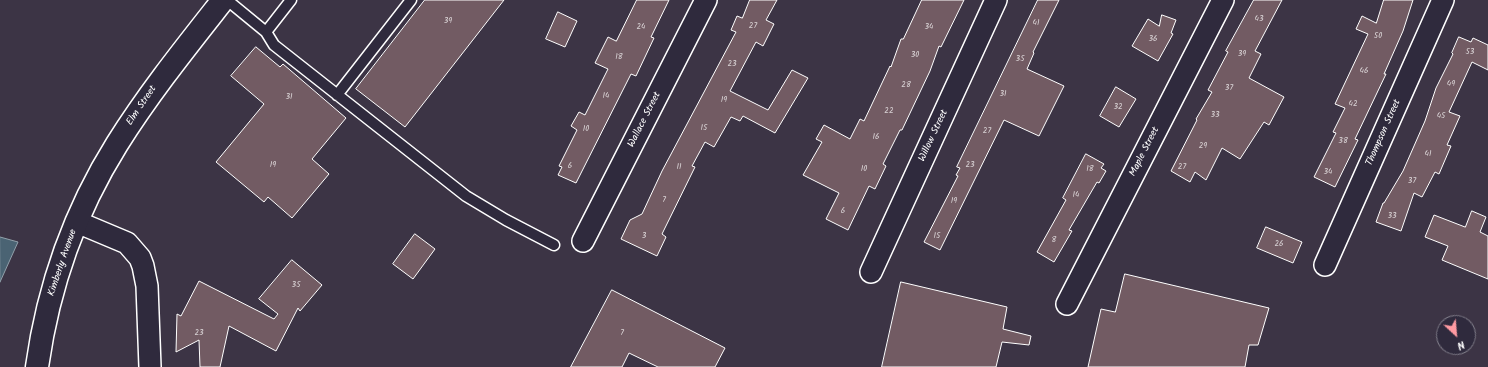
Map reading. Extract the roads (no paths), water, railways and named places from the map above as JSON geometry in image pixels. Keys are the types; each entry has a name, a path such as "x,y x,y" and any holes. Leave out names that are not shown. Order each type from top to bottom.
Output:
{"main road":[{"name":"Elm Street","path":"77,222 98,178 125,132 158,83 223,0"},
{"name":"Kimberly Avenue","path":"37,367 52,293 77,222"}],"street":[{"name":"Wallace Street","path":"583,241 706,0"},
{"name":"Willow Street","path":"871,272 996,0"},
{"name":"Maple Street","path":"1067,304 1223,0"},
{"name":"Thompson Street","path":"1325,265 1443,0"},
{"name":"Kimberly Avenue","path":"77,222 127,244 140,258 144,266 147,286 150,367"}],"lane":[{"path":"227,0 266,32 274,45 466,196 506,220 554,245"},
{"path":"266,32 291,0"},
{"path":"337,95 411,0"}],"water":[{"path":"0,237 18,242 0,282"}]}
